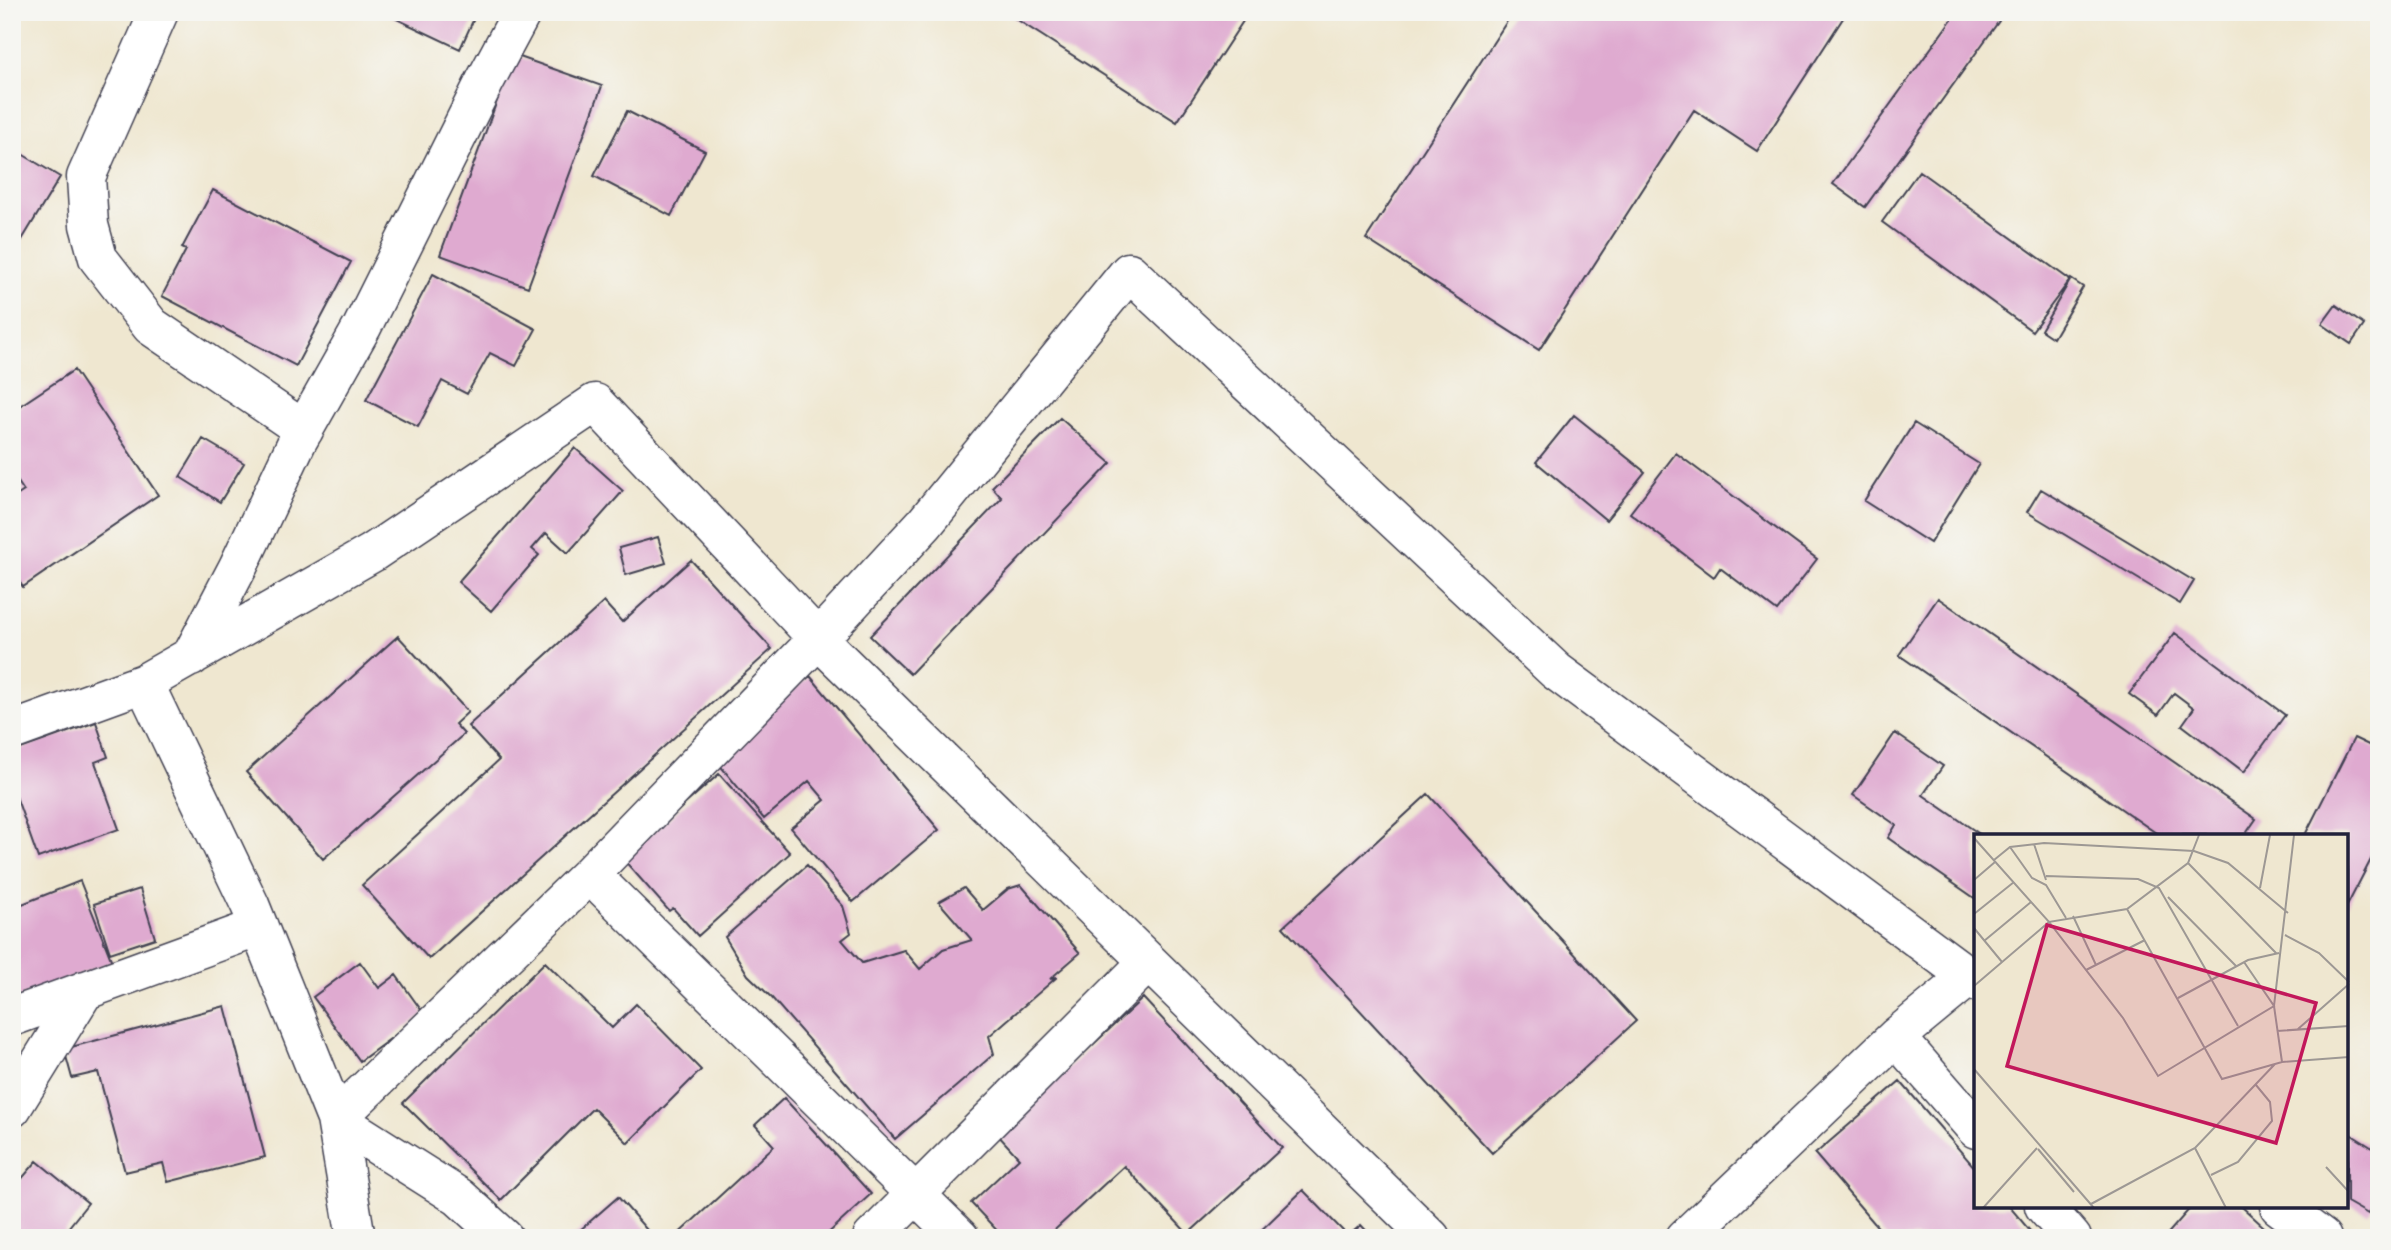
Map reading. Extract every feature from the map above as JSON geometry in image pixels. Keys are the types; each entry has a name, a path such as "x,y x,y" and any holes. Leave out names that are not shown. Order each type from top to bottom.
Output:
{"street":[{"path":"159,12 86,177 89,225 98,258 151,326 304,430"},
{"path":"191,657 304,430 362,327 522,12"},
{"path":"336,1119 590,874 818,639 925,523 1129,272 1556,671 1973,980 1896,1037 1685,1238"},
{"path":"12,731 144,683 191,657 372,553 595,403 818,639 1431,1238"},
{"path":"144,683 259,927 336,1119 356,1238"},
{"path":"590,874 960,1238"},
{"path":"12,1017 259,927"},
{"path":"872,1238 1148,962"},
{"path":"12,1108 85,990"},
{"path":"1896,1037 1974,1127"},
{"path":"336,1119 459,1197 503,1238"},
{"path":"2046,1208 2072,1238"},
{"path":"2282,1208 2322,1238"}],"building":[{"path":"382,12 477,12 460,49"},
{"path":"1005,12 1249,12 1177,122"},
{"path":"1513,12 1847,12 1757,151 1694,110 1539,350 1366,239"},
{"path":"1957,12 1987,12 1999,21 1865,207 1833,184"},
{"path":"514,55 602,86 528,287 440,255"},
{"path":"627,111 705,151 671,216 594,176"},
{"path":"12,148 60,177 17,248 12,246"},
{"path":"1919,171 2070,280 2032,331 1882,222"},
{"path":"213,190 351,262 296,366 162,296 186,250 182,248"},
{"path":"433,274 536,329 516,366 490,353 467,394 442,381 418,427 366,400"},
{"path":"2071,279 2083,287 2053,338 2041,330"},
{"path":"2336,305 2364,325 2351,344 2322,324"},
{"path":"74,370 158,495 23,587 12,571 12,499 24,491 12,473 12,411"},
{"path":"1574,415 1645,472 1606,520 1536,462"},
{"path":"1060,418 1111,463 910,674 870,636 1002,498 992,487"},
{"path":"1914,423 1979,464 1930,543 1864,501"},
{"path":"203,439 244,463 220,502 180,477"},
{"path":"575,448 623,491 568,553 546,533 532,549 539,555 491,611 458,582"},
{"path":"1676,453 1817,559 1777,611 1720,568 1714,577 1630,513"},
{"path":"2041,489 2194,581 2180,604 2027,512"},
{"path":"658,537 666,563 626,575 619,548"},
{"path":"691,560 772,649 429,959 362,885 499,760 468,726 604,602 622,622"},
{"path":"1938,598 2256,819 2246,834 2158,834 1899,655"},
{"path":"2175,633 2285,715 2244,772 2182,725 2194,708 2174,693 2158,715 2129,694"},
{"path":"398,636 468,712 455,724 464,734 323,859 246,772"},
{"path":"810,676 939,830 853,902 791,828 825,800 809,781 764,819 713,757"},
{"path":"96,722 108,757 95,762 119,829 38,858 12,785 12,752"},
{"path":"1895,733 1943,766 1923,795 1980,834 1974,834 1974,898 1888,838 1896,825 1853,795"},
{"path":"2354,738 2379,750 2379,844 2349,902 2349,834 2306,834"},
{"path":"719,774 790,853 698,936 673,908 669,911 623,859"},
{"path":"1428,794 1636,1021 1492,1153 1283,927"},
{"path":"807,865 843,906 851,933 842,940 862,963 904,950 920,969 943,949 972,940 939,902 964,888 983,910 1008,889 1021,885 1080,953 1050,979 1057,977 989,1036 994,1054 895,1139 772,998 748,975 725,937"},
{"path":"80,881 112,962 12,1000 12,908"},
{"path":"140,889 155,938 110,953 94,904"},
{"path":"360,962 379,988 396,975 424,1014 360,1061 313,997"},
{"path":"545,962 612,1028 636,1004 701,1070 628,1143 593,1108 501,1200 403,1103"},
{"path":"1143,998 1282,1148 1188,1234 1124,1166 1046,1238 1004,1238 971,1203 1019,1158 997,1134"},
{"path":"225,1006 265,1157 168,1182 163,1163 125,1172 98,1072 72,1078 64,1049"},
{"path":"1900,1081 1974,1167 1974,1208 2011,1208 2036,1238 1887,1238 1815,1154"},
{"path":"784,1098 871,1194 823,1238 674,1238 774,1146 755,1125"},
{"path":"2349,1133 2379,1152 2379,1196 2368,1214 2349,1203"},
{"path":"37,1161 88,1203 60,1238 12,1238 12,1190"},
{"path":"1303,1190 1344,1232 1338,1238 1253,1238"},
{"path":"618,1197 654,1238 571,1238"},
{"path":"2190,1208 2243,1208 2276,1238 2164,1238"},
{"path":"1361,1225 1373,1238 1346,1238"}]}
